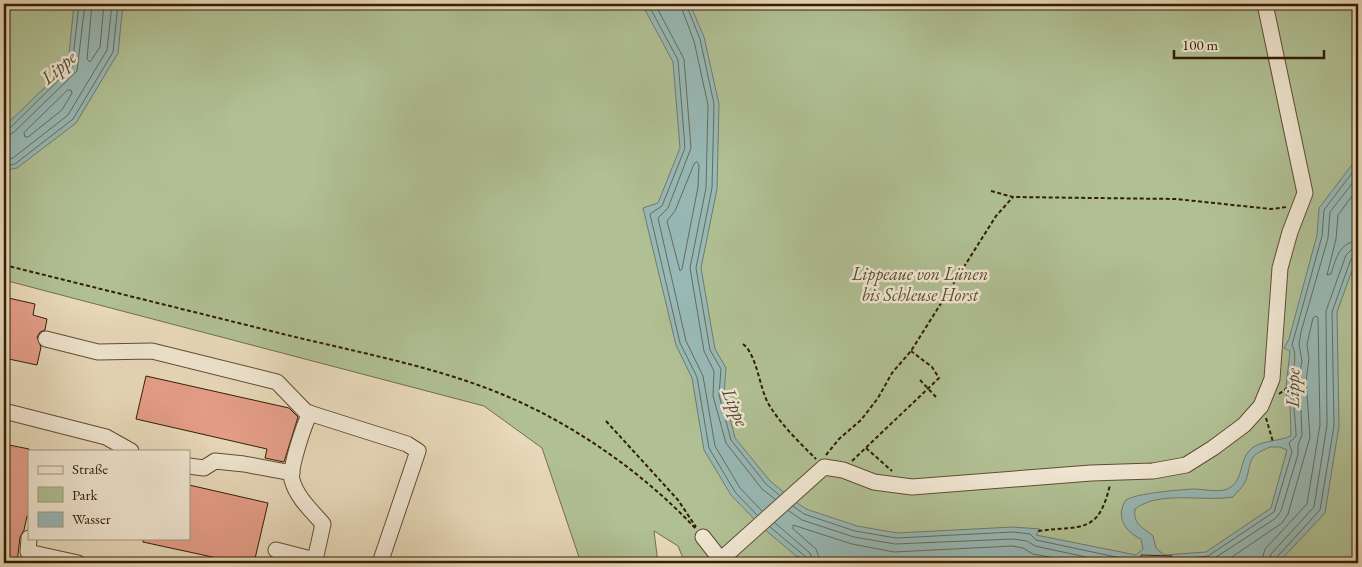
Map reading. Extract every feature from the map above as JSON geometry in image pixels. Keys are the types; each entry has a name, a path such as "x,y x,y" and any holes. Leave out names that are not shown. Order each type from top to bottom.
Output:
{"street":[{"path":"704,538 722,559 821,470 832,467 874,482 902,486 956,485 1036,477 1153,471 1186,465 1234,434 1261,406 1272,380 1280,268 1305,193 1265,4"},
{"path":"46,339 98,352 152,352 277,382 306,412 408,444 418,451 380,563"},
{"path":"4,411 106,437 129,450"},
{"path":"276,550 315,560 323,524 299,496 291,478 303,427 310,413"},
{"path":"190,466 204,468 215,461 244,464 292,473"},
{"path":"29,540 28,552 78,563"}],"path":[{"path":"991,191 1013,197 1176,199 1271,209 1300,205"},
{"path":"821,470 830,450 861,420 878,398 892,373 911,351 996,216 1013,197"},
{"path":"4,265 406,364 494,391 533,408 613,456 678,510 704,538"},
{"path":"743,344 750,350 768,403 784,426 821,470"},
{"path":"856,457 939,378 932,367 911,351"},
{"path":"920,380 936,397"},
{"path":"1261,406 1273,442"},
{"path":"606,421 678,500 704,538"},
{"path":"866,448 902,480 902,486"},
{"path":"1038,531 1085,526 1094,522 1104,504 1113,473"}],"green space":[{"name":"Lippeaue von Lünen bis Schleuse Horst","path":"4,4 1358,4 1358,563 733,563 724,553 708,551 710,558 707,563 685,563 678,546 654,531 658,563 581,563 542,448 484,406 4,280"}],"water":[{"path":"74,4 123,4 118,53 76,123 17,168 4,171 4,127 68,65"},
{"name":"Lippe","path":"642,4 690,4 704,37 719,104 717,189 701,268 715,349 726,368 724,394 735,438 770,481 806,509 857,526 897,533 1013,527 1040,529 1036,535 1136,555 1143,549 1141,539 1130,532 1123,523 1121,512 1126,500 1139,495 1158,492 1193,489 1220,491 1235,484 1246,456 1253,447 1291,436 1290,405 1286,394 1289,391 1286,387 1290,351 1284,348 1289,339 1317,235 1319,208 1358,157 1358,254 1337,312 1339,426 1325,513 1278,563 1164,563 1164,560 1168,558 1159,556 1158,563 950,563 889,561 884,563 802,561 762,527 731,495 704,450 692,378 676,345 643,208 658,203 680,148 673,62","holes":["1270,447 1280,447 1287,450 1271,508 1206,552 1164,555 1156,548 1153,536 1137,522 1135,509 1145,503 1156,500 1233,497 1245,483 1251,461 1255,455"]}],"building":[{"path":"4,297 35,304 33,315 47,319 45,330 40,332 37,337 41,347 37,365 4,358 4,337 8,320 4,319"},
{"path":"146,376 289,408 298,417 284,462 265,458 267,449 136,419"},
{"path":"4,444 29,450 28,516 20,537 17,563 4,563"},
{"path":"190,485 268,503 254,563 240,563 143,542 143,540 190,540"},
{"path":"1141,555 1172,556 1162,563 1141,561"}],"waterway":[{"path":"798,557 798,563"}]}
